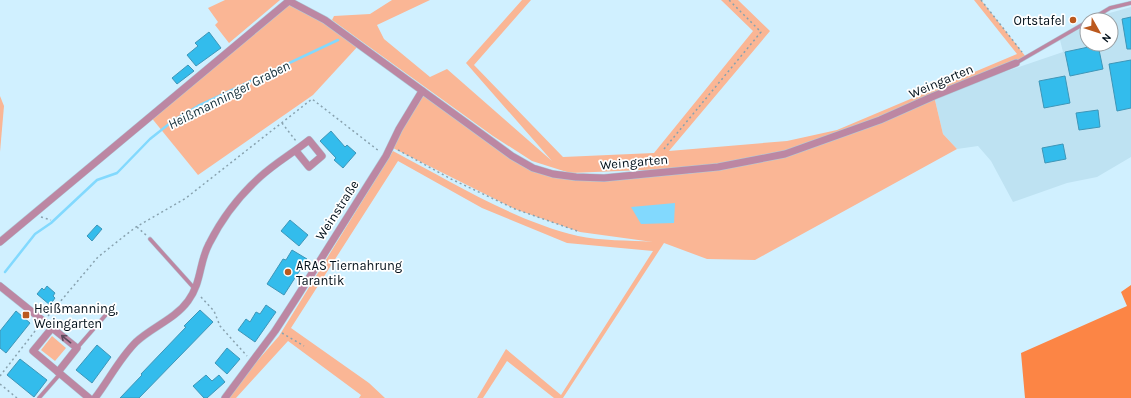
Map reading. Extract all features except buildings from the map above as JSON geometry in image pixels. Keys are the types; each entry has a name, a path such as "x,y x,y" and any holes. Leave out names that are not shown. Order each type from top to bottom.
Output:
{"street":[{"name":"Weingarten","path":"290,1 325,20 494,144 533,168 560,175 604,178 718,167 785,154 880,120 934,96 1016,63"},
{"path":"0,242 290,1"},
{"name":"Weinstraße","path":"225,398 274,331 386,156 422,90"},
{"path":"94,398 127,352 138,341 177,313 188,302 195,290 201,274 207,247 215,233 253,184 275,165 298,149"},
{"path":"0,286 77,348 59,373"},
{"path":"52,328 32,351 89,398"}],"lane":[{"path":"1103,12 1110,8 1131,3"},
{"path":"1016,63 1079,27"},
{"path":"150,240 195,290"},
{"path":"77,348 110,310"},
{"path":"39,398 59,373"}],"path":[{"path":"664,149 761,32 728,0"},
{"path":"980,0 1026,57"},
{"path":"0,376 98,257 136,227 186,198 312,100 386,156"},
{"path":"282,122 298,149"},
{"path":"391,146 457,182 514,209 580,232"},
{"path":"136,227 150,240"},
{"path":"195,290 214,311 220,326 252,362"},
{"path":"274,331 282,333 304,346"},
{"path":"0,384 17,398"}],"shaded area":[{"path":"225,0 280,0 229,43 215,25 218,22 208,8"},
{"path":"392,0 430,0 377,25 384,39 430,77 447,69 552,161 466,63 522,0 531,0 474,65 563,157 654,153 753,31 721,0 738,0 770,31 669,151 787,141 837,130 1017,54 974,0 981,0 1026,57 934,96 943,134 957,149 755,260 707,259 664,243 563,398 554,398 507,361 483,398 477,398 506,349 561,395 653,251 567,243 482,208 398,161 291,328 369,383 385,398 359,398 361,395 288,341 236,398 225,398 279,336 393,151 483,199 554,229 586,238 653,242 580,232 515,209 391,147 422,91 533,168 576,177 654,172 687,174 746,162 718,167 570,173 532,161 493,136 332,20 334,16 370,14"},
{"path":"289,1 359,45 313,95 198,175 150,116"},
{"path":"1131,7 1131,157 1097,177 1067,183 1013,202 991,161 978,146 957,149 943,134 934,96 1063,52 1060,40 1079,29 1079,52 1119,52 1119,12 1113,12"},
{"path":"0,96 4,106 0,152"},
{"path":"1131,285 1131,398 1025,398 1021,353 1127,306 1121,292"},
{"path":"52,336 66,348 55,361 41,350"}],"water":[{"path":"675,203 674,223 641,224 631,207"}],"waterway":[{"name":"Heißmanninger Graben","path":"5,272 35,234 51,223 97,180 117,173 150,139 174,120 198,106 338,40"}],"place":[{"name":"Ortstafel","path":"1073,20"},
{"name":"ARAS Tiernahrung Tarantik","path":"288,272"},
{"name":"Heißmanning, Weingarten","path":"26,315"}]}
